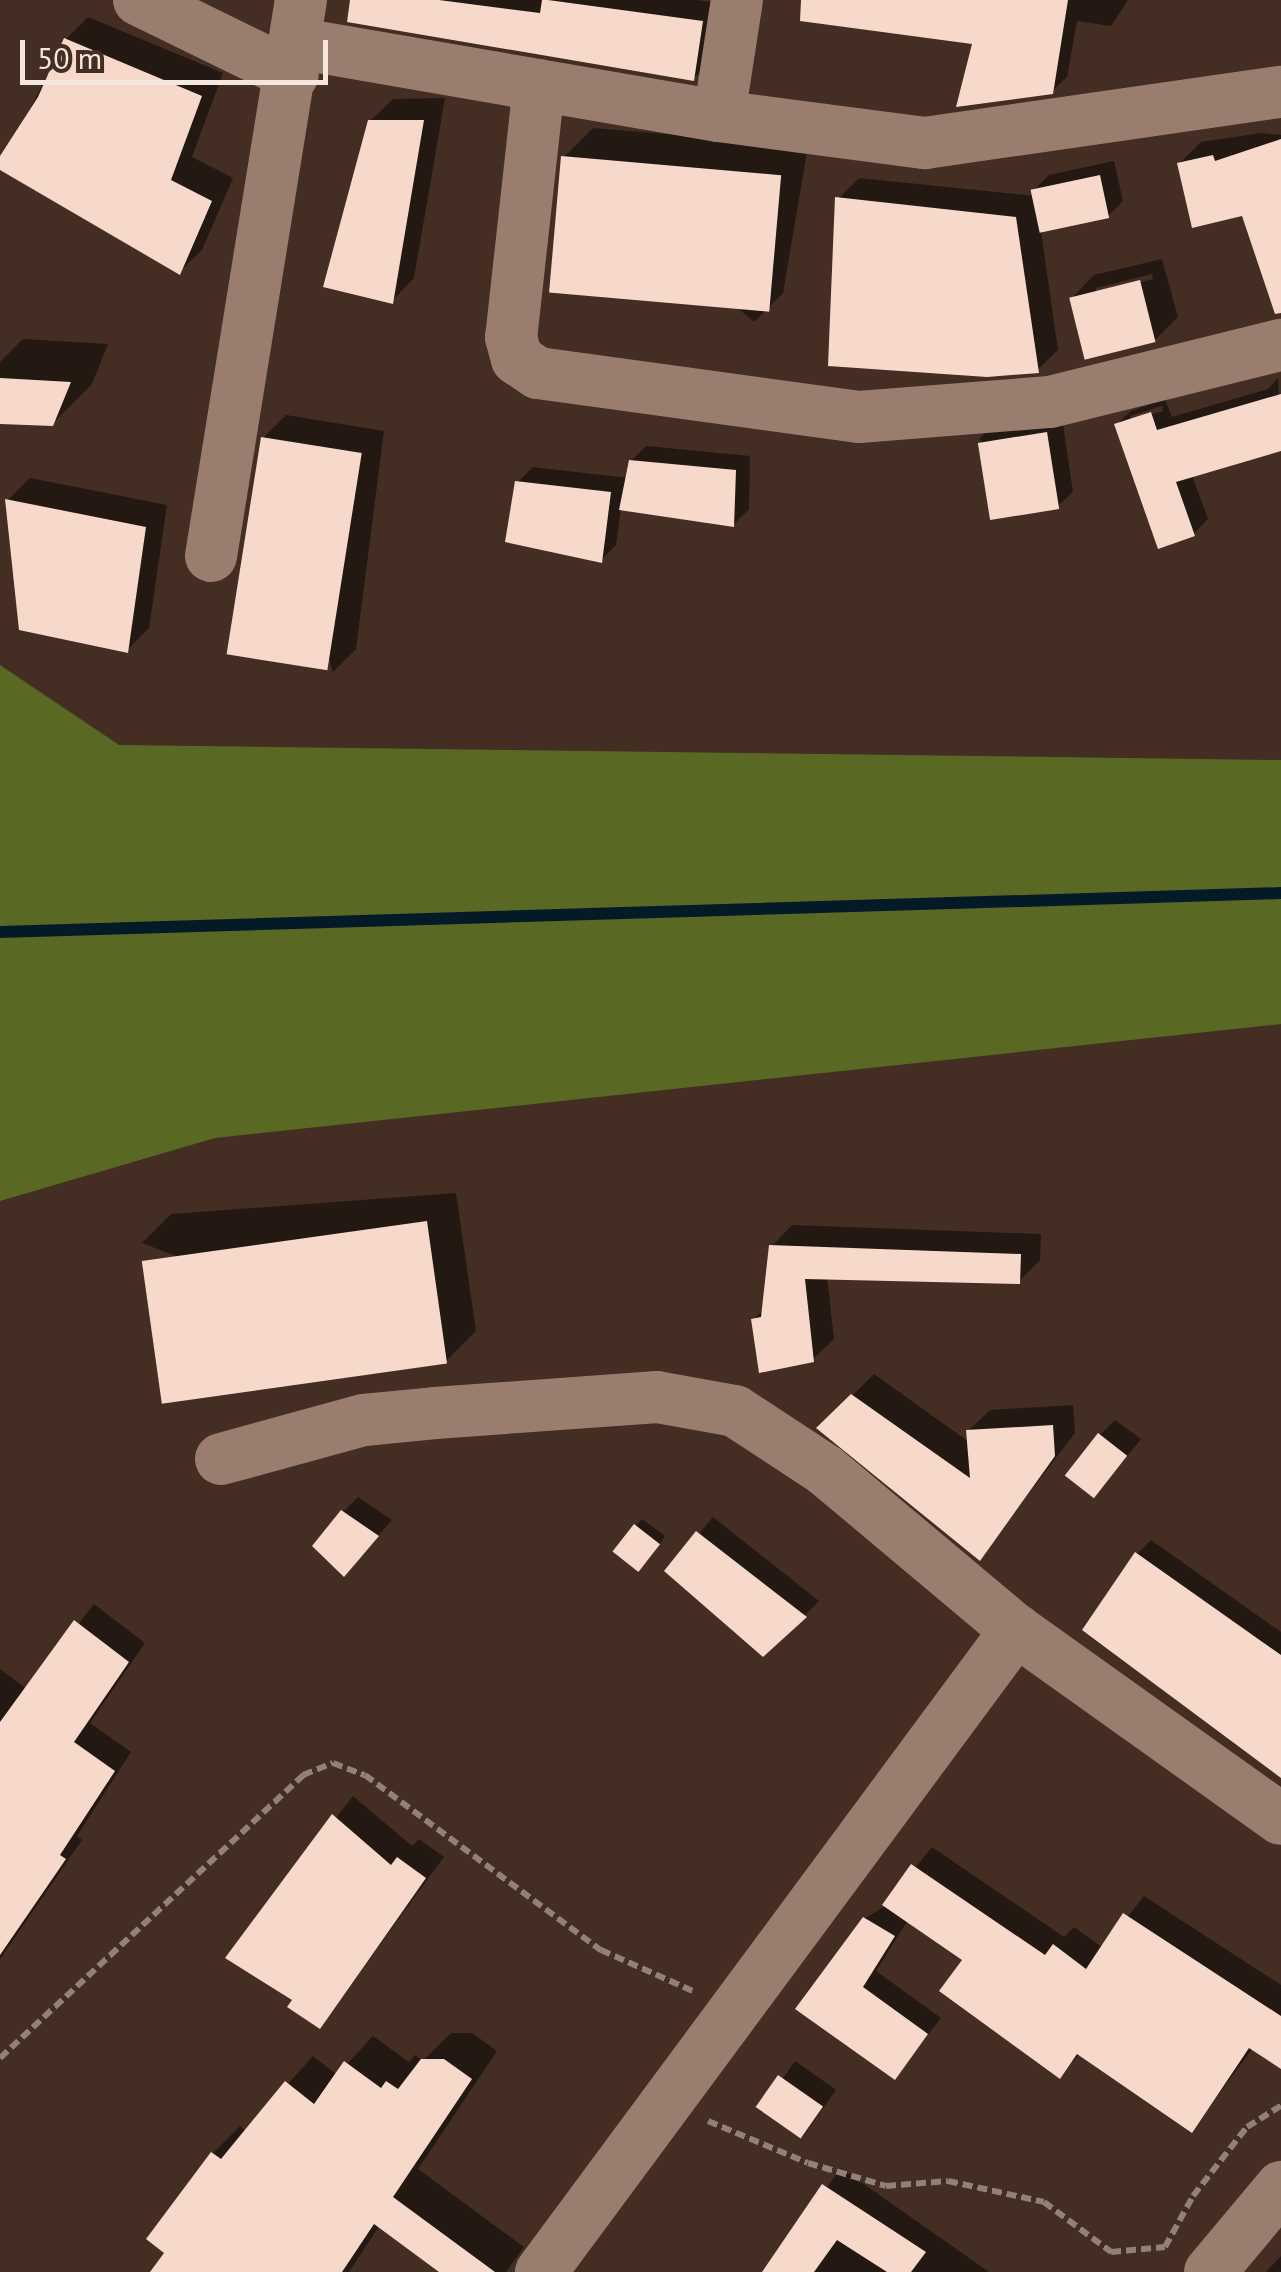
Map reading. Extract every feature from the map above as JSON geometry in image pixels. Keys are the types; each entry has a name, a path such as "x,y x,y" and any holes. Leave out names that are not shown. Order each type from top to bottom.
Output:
{"street":[{"path":"138,0 296,40 539,85 719,116 924,143 1281,92"},
{"path":"719,116 737,0"},
{"path":"211,556 296,40"},
{"path":"539,85 511,337 517,359 538,373 860,416 1050,402 1281,345"},
{"path":"221,1459 364,1420 434,1413 657,1397 735,1411 825,1470 1016,1630 1281,1819"},
{"path":"540,2272 1016,1630"},
{"path":"1210,2272 1281,2187"}],"path":[{"path":"0,2058 303,1775 332,1762 366,1774 600,1950 739,2005"},
{"path":"666,2102 808,2163 886,2186 948,2182 1044,2202 1111,2252 1165,2247 1193,2196 1247,2127 1281,2106"}],"green space":[{"path":"0,665 119,745 1281,760 1281,1024 215,1138 0,1201"}],"building":[{"path":"350,0 439,0 540,13 542,0 548,0 703,21 694,81 347,22"},
{"path":"801,0 1068,0 1053,94 956,107 972,44 800,21"},
{"path":"64,38 202,96 171,180 212,201 180,275 0,170 0,156 38,97"},
{"path":"368,120 424,120 393,304 323,287"},
{"path":"1281,139 1281,313 1275,314 1242,216 1192,228 1177,163 1213,155 1215,161"},
{"path":"561,156 781,175 769,312 549,292"},
{"path":"1100,175 1109,218 1040,233 1031,190"},
{"path":"835,197 1016,217 1039,373 987,377 828,366"},
{"path":"1140,280 1155,342 1085,360 1069,298"},
{"path":"0,378 71,382 53,426 0,424"},
{"path":"1281,394 1281,451 1176,482 1195,536 1158,549 1114,424 1151,412 1157,430"},
{"path":"1047,432 1059,509 990,520 978,443"},
{"path":"261,437 362,453 327,670 227,654"},
{"path":"629,460 736,470 734,527 619,510"},
{"path":"515,481 611,492 602,563 505,542"},
{"path":"5,499 146,527 128,653 19,630"},
{"path":"427,1221 447,1364 162,1404 142,1261"},
{"path":"769,1245 1021,1254 1020,1284 805,1279 814,1362 759,1373 751,1319 761,1317"},
{"path":"851,1394 970,1478 966,1430 1053,1425 1055,1456 980,1561 816,1428"},
{"path":"1098,1433 1127,1456 1094,1498 1065,1476"},
{"path":"341,1510 379,1536 344,1577 312,1546"},
{"path":"634,1524 660,1544 638,1572 612,1552"},
{"path":"696,1531 807,1617 763,1657 664,1571"},
{"path":"1135,1552 1281,1655 1281,1778 1082,1630"},
{"path":"74,1620 129,1662 74,1742 115,1771 60,1855 66,1859 0,1955 0,1722"},
{"path":"332,1814 391,1865 397,1857 426,1878 320,2029 287,2007 292,2000 225,1958"},
{"path":"911,1864 1045,1955 1053,1944 1086,1969 1123,1913 1281,2016 1281,2069 1249,2048 1192,2133 1077,2054 1060,2079 939,1991 962,1960 882,1905"},
{"path":"863,1917 895,1936 863,1987 928,2034 895,2080 795,2009"},
{"path":"421,2059 444,2059 472,2079 393,2197 495,2272 439,2272 374,2224 342,2272 150,2272 164,2253 146,2239 211,2152 221,2159 285,2081 314,2104 344,2061 381,2088 386,2081 398,2089"},
{"path":"778,2075 823,2107 801,2138 756,2107"},
{"path":"822,2184 926,2252 911,2272 887,2272 837,2240 814,2272 762,2272"}],"waterway":[{"path":"0,932 1281,893"}]}
